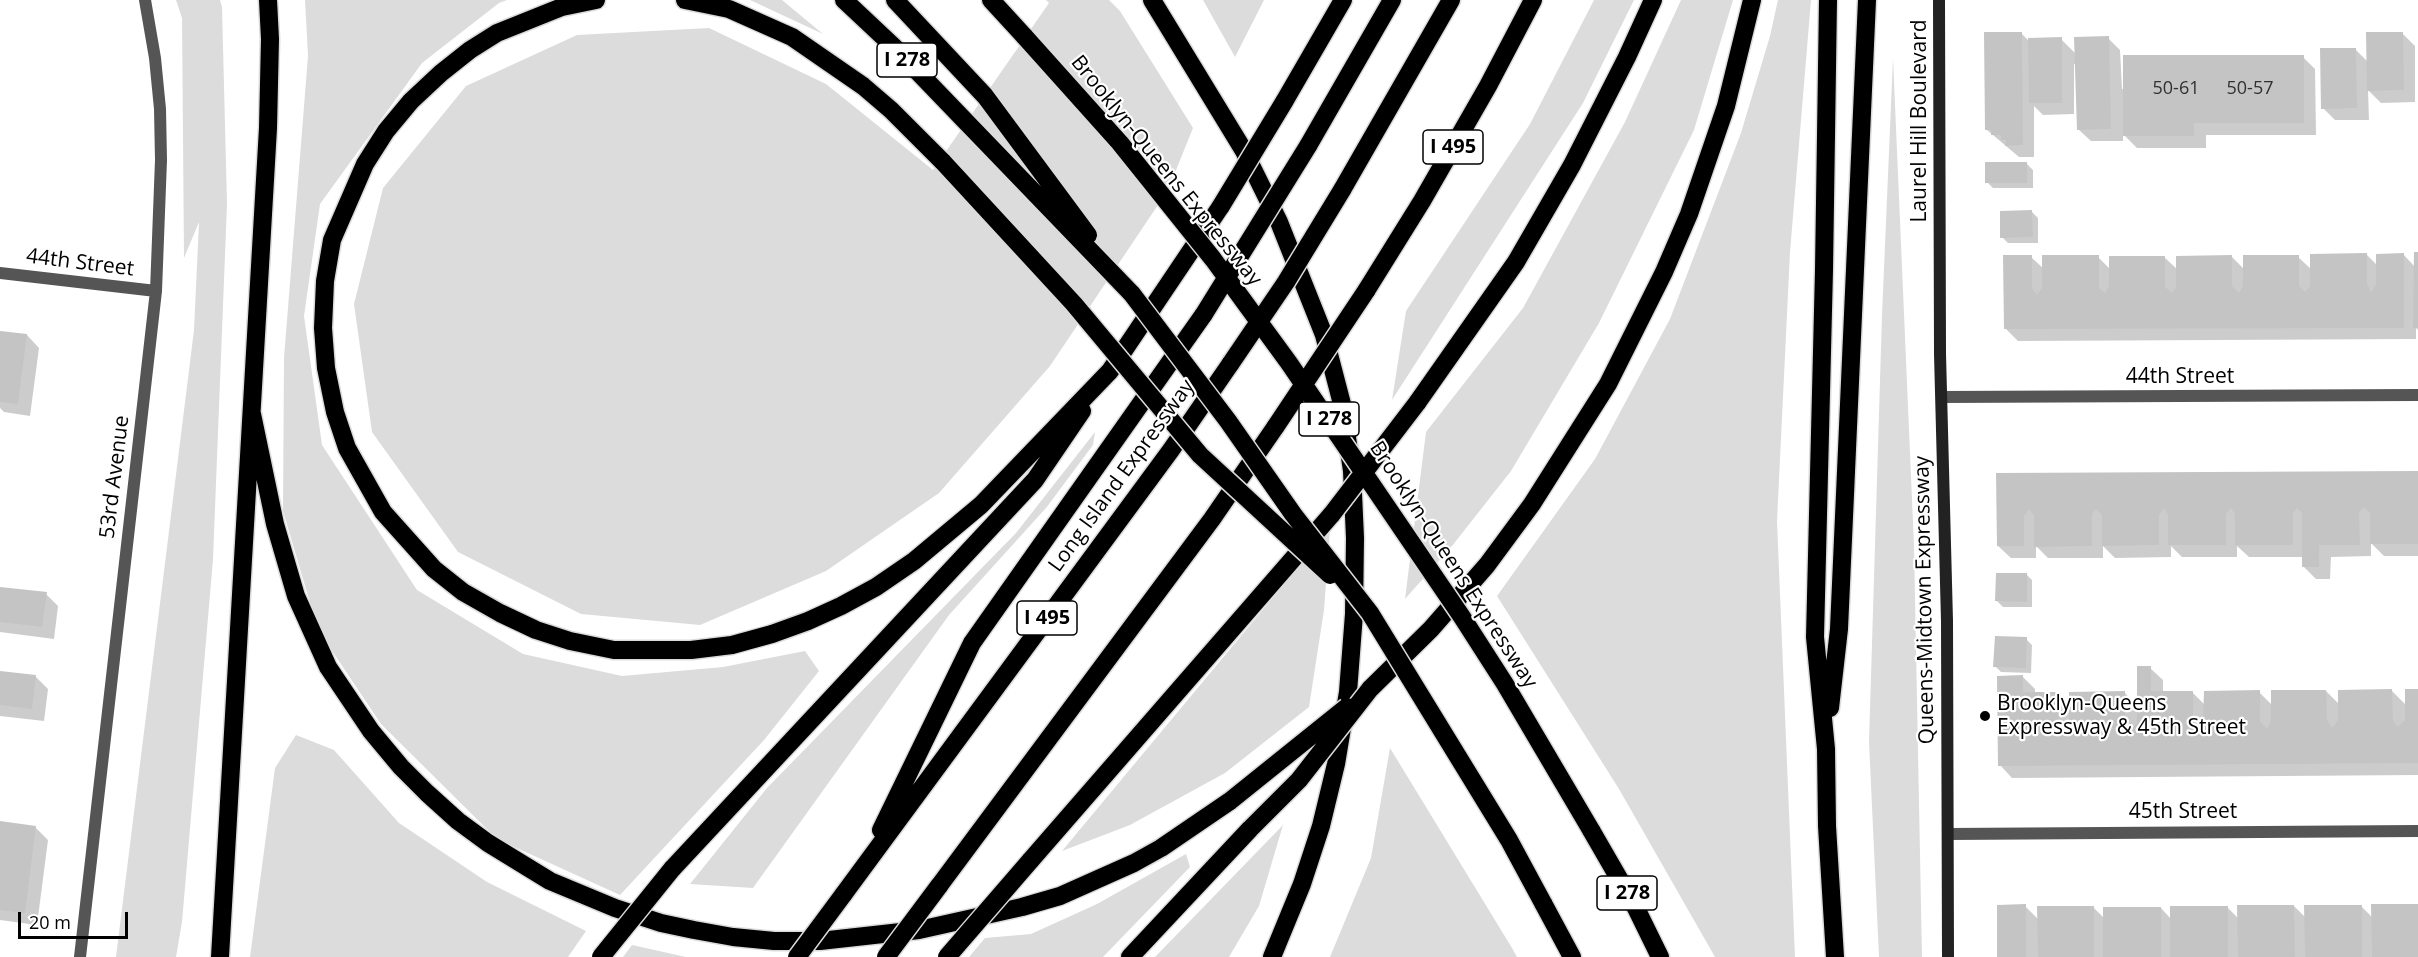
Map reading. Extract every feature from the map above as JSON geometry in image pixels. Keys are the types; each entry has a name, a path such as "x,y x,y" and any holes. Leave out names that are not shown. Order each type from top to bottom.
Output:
{"highway":[{"path":"218,957 222,928 270,83 268,0"},
{"path":"596,0 562,7 497,33 441,72 411,101 386,131 365,164 332,240 325,281 323,328 326,368 335,412 347,448 383,512 434,569 464,592 536,630 570,641 614,650 691,650 732,645 771,634 841,606 876,587 914,561 981,505 1110,371"},
{"path":"685,0 729,9 792,37 862,86 891,110 943,162 1074,304 1200,455 1370,613"},
{"name":"I 278","path":"844,0 893,46 1132,294"},
{"name":"I 278","path":"895,0 985,96 1228,420 1293,514 1370,613 1509,840 1572,957"},
{"name":"Brooklyn-Queens Expressway","path":"990,0 1113,135 1167,201 1310,392 1414,543 1499,675 1636,908 1660,957"},
{"path":"1152,0 1239,141 1280,222 1324,335 1342,404 1352,471 1355,538 1354,614 1346,703 1336,764 1321,826 1302,884 1272,957"},
{"path":"601,957 672,869 1035,480 1221,206 1342,0"},
{"path":"861,872 972,643 1204,314 1308,146 1392,0"},
{"name":"Long Island Expressway","path":"797,957 1171,450 1231,363 1286,282 1342,190 1451,0"},
{"name":"I 495","path":"886,957 1212,519 1276,426 1366,291 1422,201 1488,87 1533,0"},
{"path":"947,957 1332,514 1418,403 1516,262 1572,165 1653,0"},
{"path":"252,414 273,514 296,596 328,667 371,731 420,787 465,826 520,864 550,881 661,923 733,937 774,941 820,941 919,930 1022,907 1070,891 1134,863 1161,848 1230,801 1370,689 1431,629 1487,565 1532,504 1608,384 1664,272 1689,214 1726,106 1752,0"},
{"path":"1828,0 1815,638 1826,749 1827,825 1834,957"},
{"path":"1826,749 1839,629 1867,0"},
{"path":"1130,957 1299,780 1370,689"}],"main road":[{"name":"Laurel Hill Boulevard","path":"1939,0 1940,242"},
{"name":"Queens-Midtown Expressway","path":"1940,242 1941,397 1947,610 1948,957"}],"street":[{"name":"53rd Avenue","path":"80,957 156,291 161,160 160,109 155,58 145,0"},
{"name":"44th Street","path":"0,273 156,291"},
{"name":"44th Street","path":"1941,397 2418,395"},
{"name":"45th Street","path":"1948,834 2418,831"}],"shaded area":[{"path":"176,0 220,0 222,7 227,204 213,559 182,922 176,957 116,957 194,330 199,222 184,258 182,18"},
{"path":"305,0 507,0 499,3 422,63 320,204 304,316 322,445 417,590 523,654 622,676 723,667 805,651 819,671 764,740 620,895 497,839 381,724 318,630 283,511 284,358 308,56"},
{"path":"750,0 782,0 823,34"},
{"path":"1046,0 1109,0 1120,11 1193,128 1168,190 1050,366 939,493 826,571 700,625 581,614 458,552 372,432 354,304 383,188 466,86 577,35 709,28 826,84 933,170 1049,3"},
{"path":"1203,0 1264,0 1235,57"},
{"path":"1594,0 1634,0 1583,103 1392,400 1406,311 1530,124"},
{"path":"1681,0 1733,0 1694,130 1599,323 1511,471 1452,546 1405,599 1426,432 1523,308 1625,122"},
{"path":"1778,0 1811,0 1790,252 1777,521 1795,957 1715,957 1619,789 1497,596 1595,459 1670,319 1741,133 1770,36"},
{"path":"1893,58 1914,546 1922,957 1879,957 1869,742 1882,315"},
{"path":"1095,432 1093,445 1046,508 949,615 753,888 690,884 767,788 1016,533"},
{"path":"1330,529 1324,610 1309,707 1225,773 1130,825 1062,851"},
{"path":"296,735 334,750 399,823 487,882 586,931 568,957 250,957 275,768"},
{"path":"1390,748 1517,957 1330,957 1371,858"},
{"path":"1283,825 1259,906 1229,957 1155,957"},
{"path":"1186,854 1190,867 1103,957 969,957 985,938 1031,934 1097,904"},
{"path":"632,945 686,957 623,957"}],"building":[{"path":"1984,32 2022,32 2023,145 2005,146 2006,140 2001,140 2001,135 1991,135 1991,130 1985,130"},
{"path":"2366,32 2403,32 2404,90 2367,91"},
{"path":"2109,36 2111,129 2077,130 2074,37"},
{"path":"2062,37 2062,103 2029,103 2028,38"},
{"path":"2320,48 2356,48 2357,108 2321,109"},
{"path":"2123,55 2304,55 2304,123 2194,123 2194,136 2123,136"},
{"path":"1985,162 2027,162 2027,183 1985,183"},
{"path":"2032,210 2033,237 2000,238 2000,211"},
{"path":"2414,252 2418,252 2418,328 2413,328"},
{"path":"2367,253 2367,284 2371,292 2376,284 2376,254 2404,253 2404,328 2004,329 2003,255 2032,255 2032,288 2037,295 2042,288 2042,255 2099,255 2099,288 2105,293 2109,287 2109,256 2165,256 2165,287 2172,293 2176,287 2176,256 2232,255 2232,286 2239,293 2243,286 2243,255 2299,255 2299,286 2305,292 2310,286 2310,254"},
{"path":"0,331 27,334 18,404 0,402"},
{"path":"2418,471 2418,544 2370,544 2370,513 2364,507 2359,513 2360,545 2319,545 2319,567 2302,567 2302,513 2297,508 2293,513 2293,545 2235,545 2235,514 2231,508 2226,514 2226,545 2168,545 2168,515 2164,508 2159,515 2159,545 2102,546 2102,515 2096,509 2092,514 2092,546 2034,547 2034,516 2029,509 2024,516 2024,546 1997,546 1996,473"},
{"path":"1996,573 2027,573 2027,602 1995,601"},
{"path":"0,587 47,592 42,627 0,622"},
{"path":"1995,636 2027,637 2026,668 1993,667"},
{"path":"2137,666 2151,666 2151,691 2193,691 2193,720 2199,729 2203,720 2204,691 2260,690 2260,721 2267,729 2271,721 2271,690 2326,690 2327,720 2332,728 2338,720 2338,690 2392,689 2393,720 2398,727 2405,720 2405,689 2418,689 2418,763 1998,766 1997,676 2023,675 2023,692 2059,692 2059,723 2065,730 2069,723 2069,692 2125,691 2125,723 2131,730 2137,723"},
{"path":"0,671 36,675 32,709 0,705"},
{"path":"0,821 36,826 25,913 0,910"},
{"path":"2026,904 2026,957 1997,957 1997,905"},
{"path":"2371,904 2418,904 2418,957 2372,957"},
{"path":"2237,905 2294,905 2295,957 2238,957"},
{"path":"2304,905 2362,905 2362,957 2305,957"},
{"path":"2037,906 2094,906 2094,957 2038,957"},
{"path":"2170,906 2228,906 2228,957 2170,957"},
{"path":"2103,907 2161,907 2161,957 2103,957"}],"place":[{"name":"Brooklyn-Queens Expressway & 45th Street","path":"1985,716"}]}
